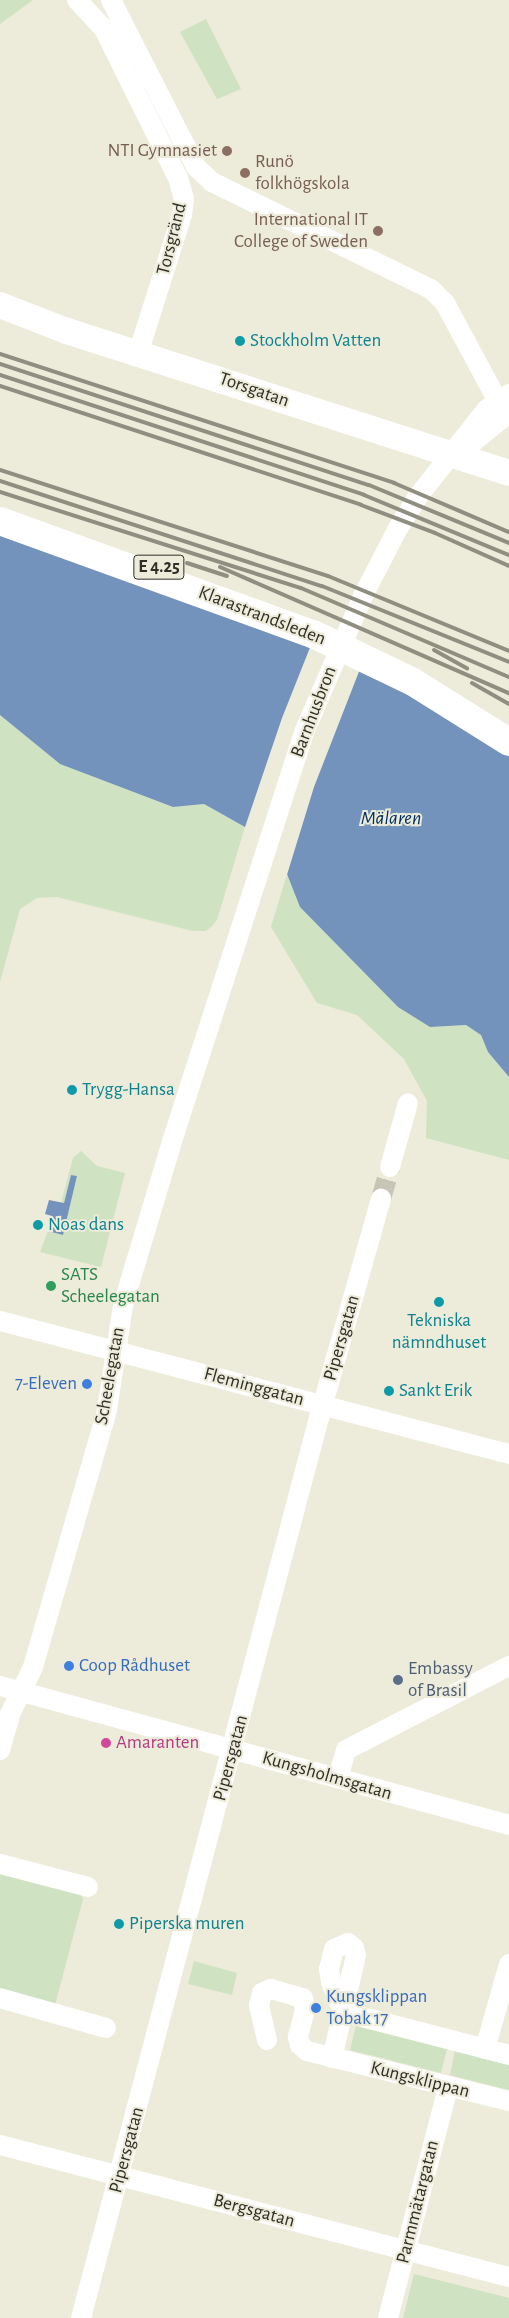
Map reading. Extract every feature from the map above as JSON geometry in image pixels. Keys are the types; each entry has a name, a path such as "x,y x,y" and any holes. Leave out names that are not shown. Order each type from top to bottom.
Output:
{"highway":[{"name":"Klarastrandsleden","path":"0,511 318,626 421,675 509,727"},
{"name":"Klarastrandsleden","path":"0,521 313,634 413,682 509,742"}],"main road":[{"name":"Torsgatan","path":"0,305 138,354 509,473"}],"street":[{"name":"Torsgränd","path":"76,0 104,30 178,178 184,199 182,215 138,354"},
{"path":"112,0 196,167 212,182 432,290 445,303 501,409"},
{"name":"Barnhusbron","path":"237,945 285,791 332,663 396,530 439,469 501,409"},
{"name":"Scheelegatan","path":"0,1750 10,1714 33,1667 107,1410 123,1305 174,1132 237,945"},
{"path":"390,1167 408,1103"},
{"name":"Pipersgatan","path":"81,2318 233,1749 320,1412 381,1199"},
{"name":"Fleminggatan","path":"0,1321 115,1358 320,1412 509,1466"},
{"name":"Fleminggatan","path":"0,1335 115,1358"},
{"name":"Fleminggatan","path":"320,1412 509,1454"},
{"path":"338,1778 346,1750 509,1666"},
{"name":"Kungsholmsgatan","path":"0,1686 338,1778 369,1789 509,1825"},
{"path":"0,1864 88,1887"},
{"path":"485,2049 509,1964"},
{"name":"Kungsklippan","path":"267,2040 259,2005 262,1993 272,1989 303,1998 306,2003 298,2037 300,2045 307,2051 509,2101"},
{"path":"0,1998 106,2028"},
{"path":"332,2058 343,2012 485,2049 508,2052"},
{"name":"Parmmätargatan","path":"388,2318 448,2087"},
{"name":"Bergsgatan","path":"0,2145 509,2277"}],"green space":[{"path":"0,0 33,0 0,24"},
{"path":"206,19 241,89 217,99 180,32"},
{"path":"0,715 60,764 173,807 204,804 245,827 217,920 212,926 206,931 193,931 57,897 37,898 20,909 0,982"},
{"path":"287,874 301,907 361,968 430,1027 466,1025 481,1035 488,1052 509,1077 509,1160 426,1138 427,1101 404,1059 357,1015 317,1003 271,927"},
{"path":"81,1151 97,1166 125,1173 101,1267 40,1252 48,1231 63,1234 77,1176 71,1175 64,1203 61,1203 73,1158"},
{"path":"0,1870 78,1890 83,1899 55,2005 0,1990"},
{"path":"194,1961 237,1973 232,1995 188,1984"},
{"path":"356,2026 447,2049 441,2073 350,2050"},
{"path":"455,2051 509,2065 509,2090 450,2075"},
{"path":"414,2274 509,2298 509,2318 403,2318"}],"water":[{"name":"Mälaren","path":"0,530 257,621 447,714 509,751 509,1077 488,1052 481,1035 466,1025 430,1027 398,1007 300,907 287,874 245,827 204,804 173,807 60,764 0,715"},
{"path":"71,1175 77,1176 63,1235 48,1231 52,1216 45,1214 49,1200 64,1203"}],"pier":[{"path":"311,645 360,669 314,787 286,878 244,830 282,718"}],"tunnel":[{"path":"381,1199 390,1167"}],"railway":[{"path":"0,354 394,483 509,532"},
{"path":"0,364 369,485 509,543"},
{"path":"0,375 364,495 509,555"},
{"path":"0,386 361,505 435,533 509,566"},
{"path":"0,470 328,576 509,651"},
{"path":"0,481 322,586 509,662"},
{"path":"0,492 301,588 509,677"},
{"path":"187,563 227,576"},
{"path":"220,567 509,693"},
{"path":"434,650 467,668"},
{"path":"472,683 509,704"}],"place":[{"name":"NTI Gymnasiet","path":"227,151"},
{"name":"Runö folkhögskola","path":"245,173"},
{"name":"International IT College of Sweden","path":"378,231"},
{"name":"Stockholm Vatten","path":"240,341"},
{"name":"Trygg-Hansa","path":"72,1090"},
{"name":"Noas dans","path":"38,1225"},
{"name":"SATS Scheelegatan","path":"51,1286"},
{"name":"Tekniska nämndhuset","path":"439,1302"},
{"name":"7-Eleven","path":"87,1384"},
{"name":"Sankt Erik","path":"389,1391"},
{"name":"Coop Rådhuset","path":"69,1666"},
{"name":"Embassy of Brasil","path":"398,1680"},
{"name":"Amaranten","path":"106,1743"},
{"name":"Piperska muren","path":"119,1924"},
{"name":"Kungsklippan Tobak 17","path":"316,2008"}]}
